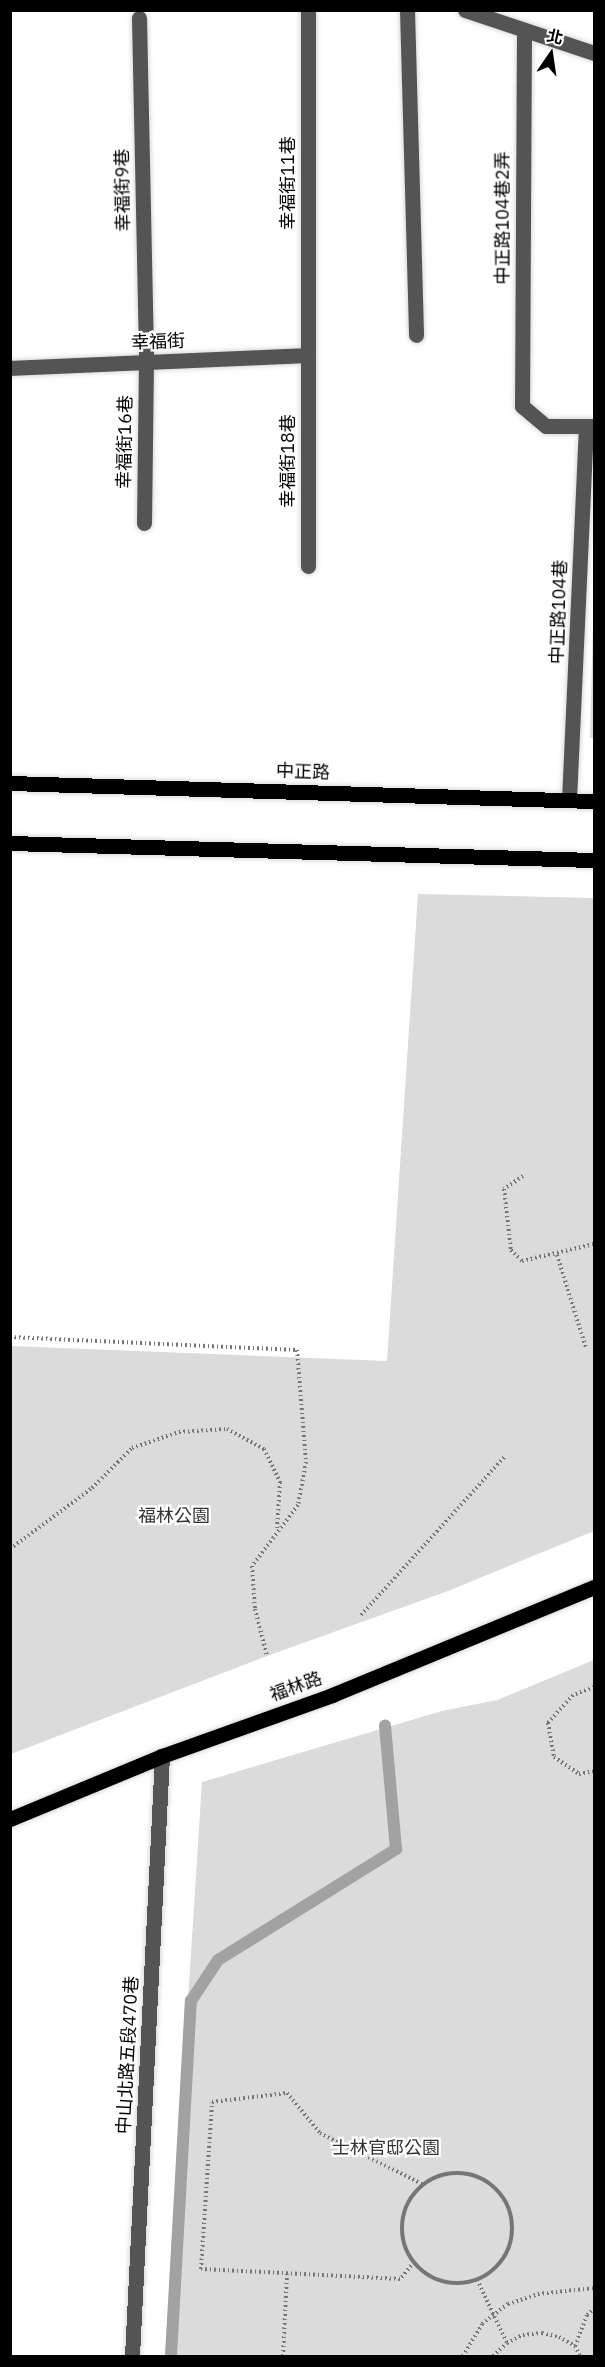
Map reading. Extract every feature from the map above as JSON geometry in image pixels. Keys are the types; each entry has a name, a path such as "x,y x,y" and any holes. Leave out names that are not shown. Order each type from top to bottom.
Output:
{"main road":[{"name":"中正路","path":"10,783 594,801"},
{"path":"10,843 594,860"},
{"name":"福林路","path":"10,1819 162,1756 332,1695 594,1587"}],"street":[{"name":"幸福街11巷","path":"307,355 308,10"},
{"path":"407,10 416,335"},
{"path":"465,10 594,53"},
{"name":"幸福街9巷","path":"139,18 146,361"},
{"name":"中正路104巷2弄","path":"522,406 524,30"},
{"name":"幸福街","path":"10,368 307,355"},
{"name":"幸福街18巷","path":"307,355 308,566"},
{"name":"幸福街16巷","path":"144,523 146,361"},
{"name":"中正路104巷","path":"522,406 546,426 590,426 569,800"},
{"name":"中山北路五段470巷","path":"132,2356 162,1756"}],"path":[{"path":"523,1176 504,1189 511,1251 522,1261 557,1255 594,1244"},
{"path":"557,1255 586,1348"},
{"path":"10,1337 297,1350 306,1462 298,1505 252,1566 255,1609 267,1656"},
{"path":"10,1549 92,1488 132,1448 179,1432 227,1429 264,1449 280,1482 277,1530"},
{"path":"361,1615 506,1455"},
{"path":"594,1687 573,1695 548,1723 554,1757 579,1774 594,1771"},
{"path":"414,2262 400,2280 201,2269 212,2102 287,2093 320,2133 422,2184"},
{"path":"454,2172 480,2178 501,2193 511,2216 512,2242 504,2258 492,2271 477,2280 460,2284 443,2282 427,2275 414,2262 405,2247 401,2231 403,2213 410,2197 422,2184 437,2176 454,2172"},
{"path":"283,2356 287,2274"},
{"path":"477,2280 507,2343"},
{"path":"463,2356 482,2324 508,2304 538,2294 594,2288"},
{"path":"575,2346 587,2315 594,2310"},
{"path":"493,2356 507,2343 524,2335 542,2333 560,2337 575,2346 580,2356"}],"green space":[{"path":"594,584 594,738 590,738"},
{"name":"福林公園","path":"418,894 594,898 594,1531 448,1591 267,1656 11,1754 11,1346 387,1361"},
{"name":"士林官邸公園","path":"594,1660 594,2356 165,2356 202,1782 442,1711 497,1700"}],"waterway":[{"path":"171,2356 191,2001 218,1960 396,1849 385,1725"}]}
